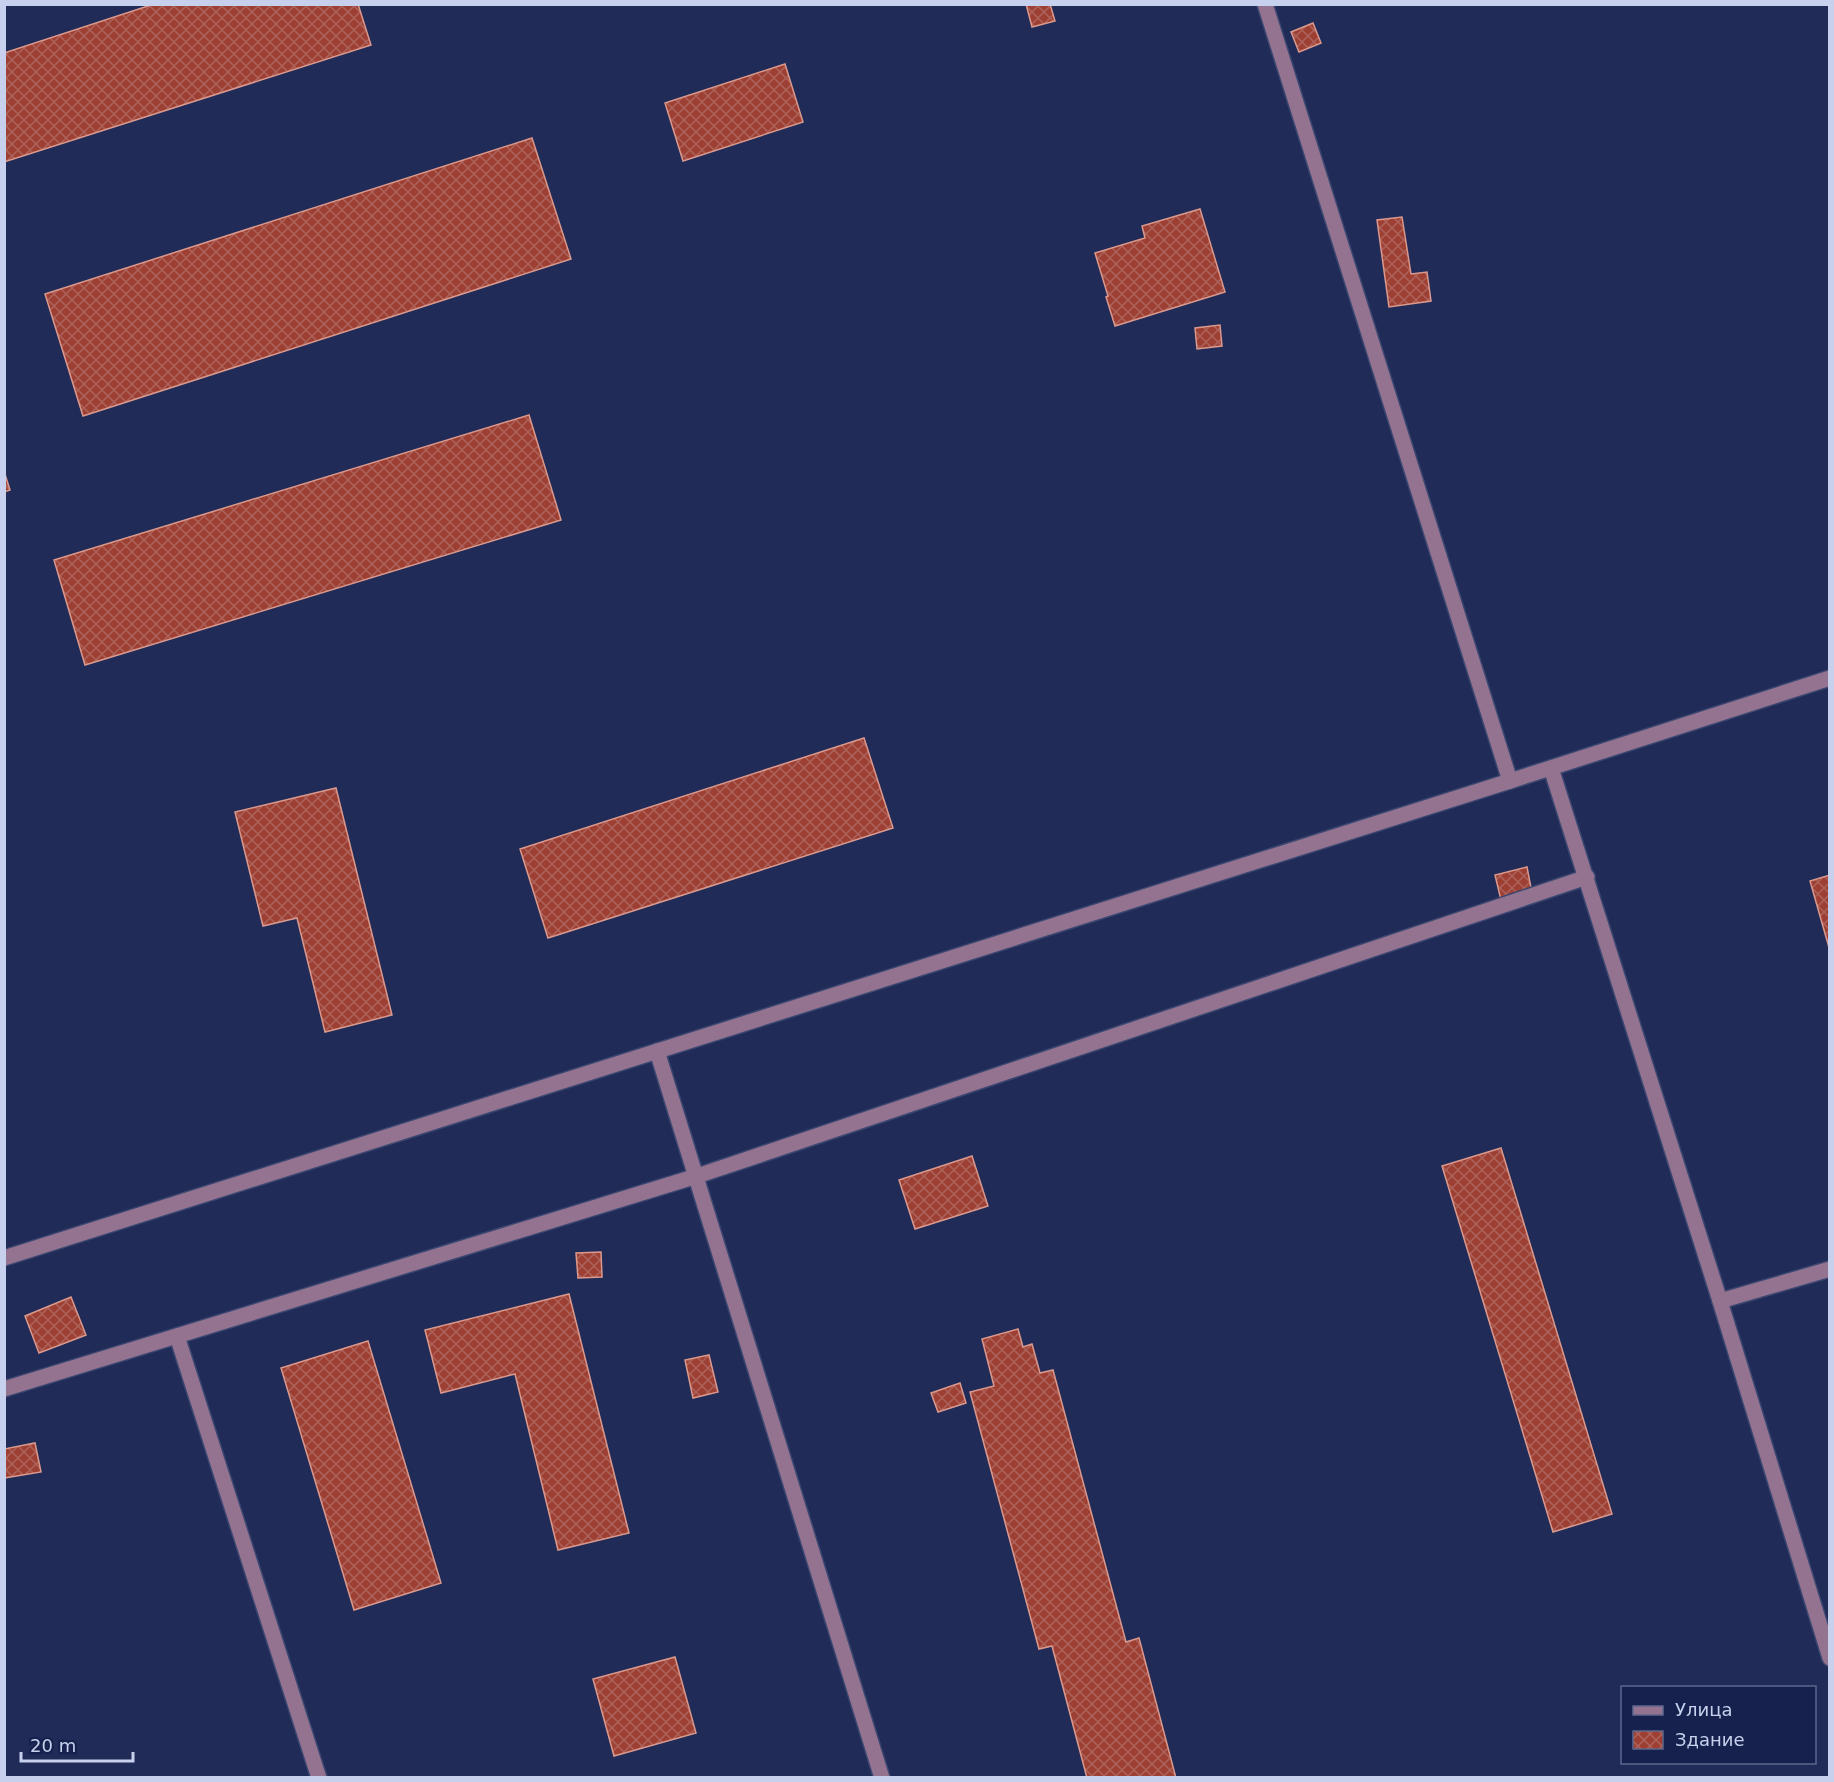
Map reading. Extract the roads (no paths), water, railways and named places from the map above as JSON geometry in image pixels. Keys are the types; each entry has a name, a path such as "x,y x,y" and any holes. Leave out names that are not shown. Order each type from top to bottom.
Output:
{"lane":[{"path":"1265,4 1510,781"},
{"path":"4,1258 1830,678"},
{"path":"1551,768 1720,1301 1830,1658"},
{"path":"4,1389 697,1176 1587,877"},
{"path":"657,1052 882,1778"},
{"path":"1720,1301 1830,1269"},
{"path":"177,1336 319,1778"}]}
